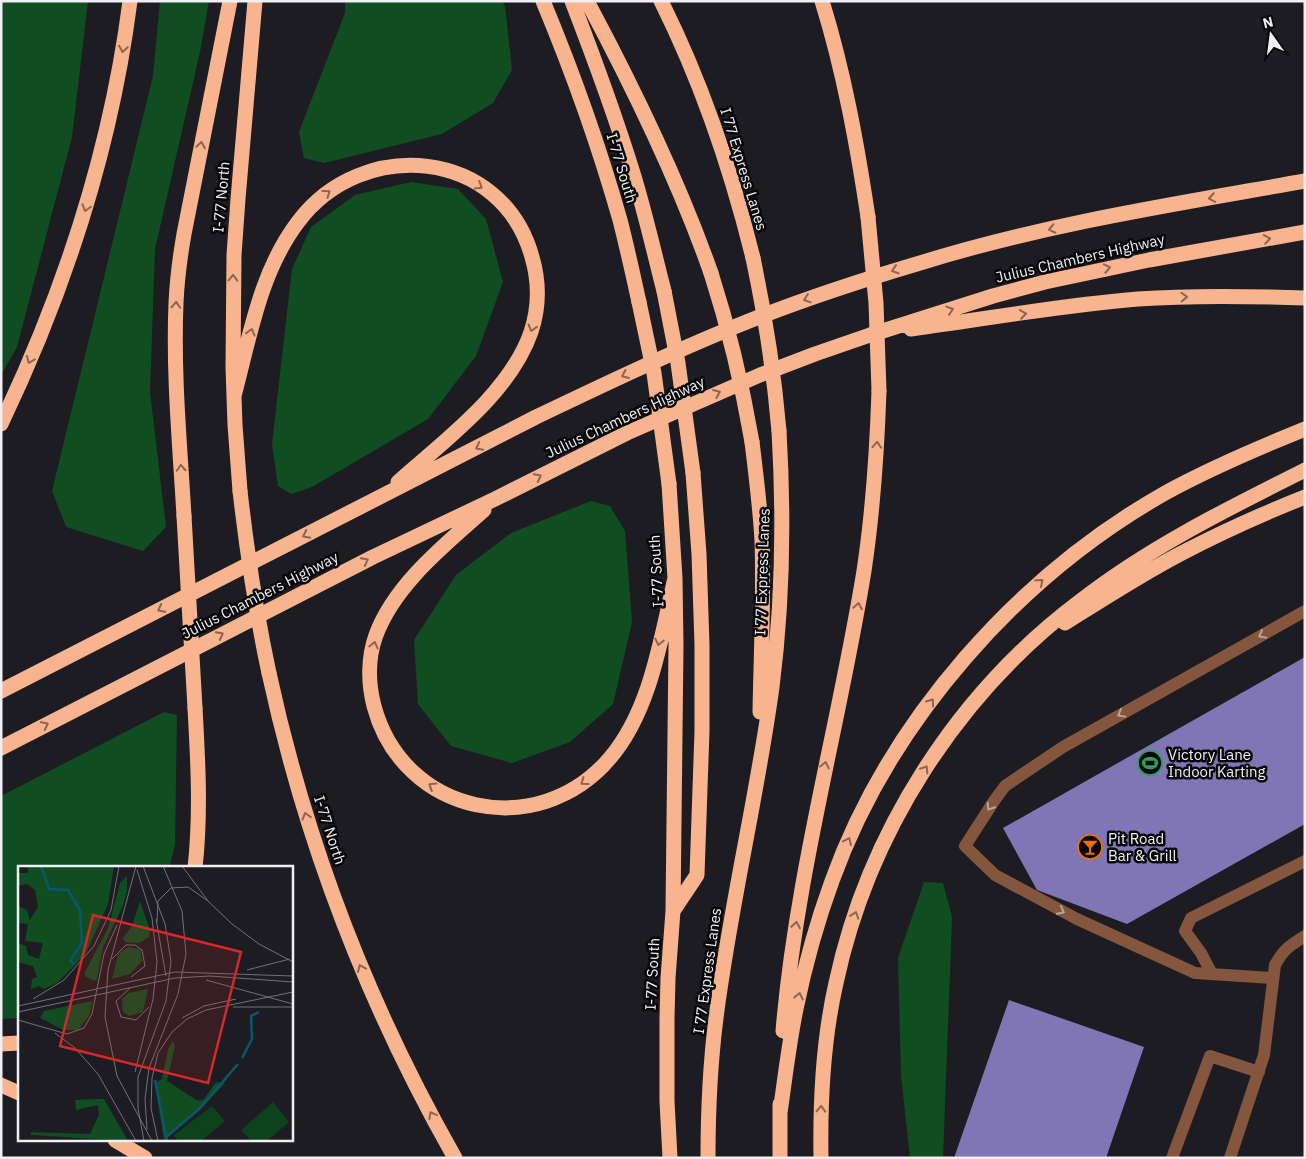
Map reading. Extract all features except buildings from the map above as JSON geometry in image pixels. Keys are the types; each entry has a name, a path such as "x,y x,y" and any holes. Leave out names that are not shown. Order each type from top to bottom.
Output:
{"highway":[{"path":"1,424 46,323 85,209 109,118 130,1"},
{"path":"195,866 199,797 176,375 176,302 184,234 230,1"},
{"name":"I-77 North","path":"255,1 234,255 233,320 234,396 240,490 252,583 269,673 290,765 346,932 367,983 418,1090 455,1158"},
{"name":"I-77 South","path":"543,1 568,62 620,222 654,374 669,484 676,645 673,911 668,978 667,1027 667,1102 670,1158"},
{"path":"572,1 620,134 645,215 664,291 679,372 693,473 702,627 702,731 697,876 673,911"},
{"path":"588,1 663,153 689,212 711,273 731,339 743,390 752,442 759,506 762,569 763,603 758,773"},
{"name":"I 77 Express Lanes","path":"661,1 688,60 736,193 753,258 766,326 779,431 783,532 777,646 758,773 728,938 717,1012 712,1059 708,1158"},
{"path":"780,1158 782,1041 796,923 824,774 849,656 869,534 875,481 879,390 876,303 868,217 847,95 822,1"},
{"path":"234,396 259,300 276,257 298,220 323,195 363,173 392,165 408,164 423,165 452,172 482,187 494,196 514,219 530,249 537,291 535,316 531,332 515,365 492,396 380,497"},
{"path":"1260,189 1305,172"},
{"path":"1,691 536,417 604,384 739,325 797,303 920,262 980,246 1098,219 1305,181"},
{"name":"Julius Chambers Highway","path":"1,748 373,557 627,433 760,375 870,335 993,296 1045,282 1149,260 1305,232"},
{"path":"870,335 1088,304 1185,297 1305,298"},
{"path":"780,1113 803,975 832,880 873,792 913,726 936,694 1005,615 1090,542 1167,492 1240,456 1305,429"},
{"path":"821,1158 822,1082 830,1016 844,950 867,882 884,842 918,779 936,751 977,698 1025,647 1078,602 1139,560 1204,521 1305,470"},
{"path":"1025,647 1179,555 1234,528 1305,497"},
{"path":"495,499 428,562 399,594 381,622 372,651 370,682 372,697 383,731 391,746 413,773 442,792 474,805 491,808 525,806 544,802 562,795 580,785 597,772 624,740 636,719 654,666 674,578"},
{"path":"1,1044 18,1043"},
{"path":"1,1085 18,1092"},
{"path":"118,1142 145,1158"}],"street":[{"path":"1272,978 1195,973 1077,919 995,875 966,846 994,800 1005,786 1063,747 1305,611"},
{"path":"1212,974 1201,953 1185,931 1191,918 1305,861"},
{"path":"1230,1158 1264,1055 1275,965 1288,946 1305,936"},
{"path":"1172,1158 1210,1056 1259,1072"}],"green space":[{"path":"1,1 88,1 72,137 17,347 1,375"},
{"path":"160,1 209,1 200,52 155,249 150,392 166,527 143,551 66,527 52,491 153,76"},
{"path":"345,1 502,1 505,6 512,70 493,103 442,134 324,163 304,158 299,132 345,13"},
{"path":"411,182 458,189 486,219 503,282 476,356 428,419 312,487 291,494 278,486 272,444 292,269 311,227 355,195"},
{"path":"591,501 610,506 625,531 632,622 613,704 570,742 512,763 451,746 418,704 414,640 456,575 511,533"},
{"path":"164,712 177,715 175,845 170,866 18,866 18,1018 1,1019 1,796"},
{"path":"924,882 943,883 952,917 943,1158 910,1158 901,1075 898,958"}],"place":[{"name":"Victory Lane Indoor Karting","path":"1150,763"},
{"name":"Pit Road Bar & Grill","path":"1090,847"}]}
